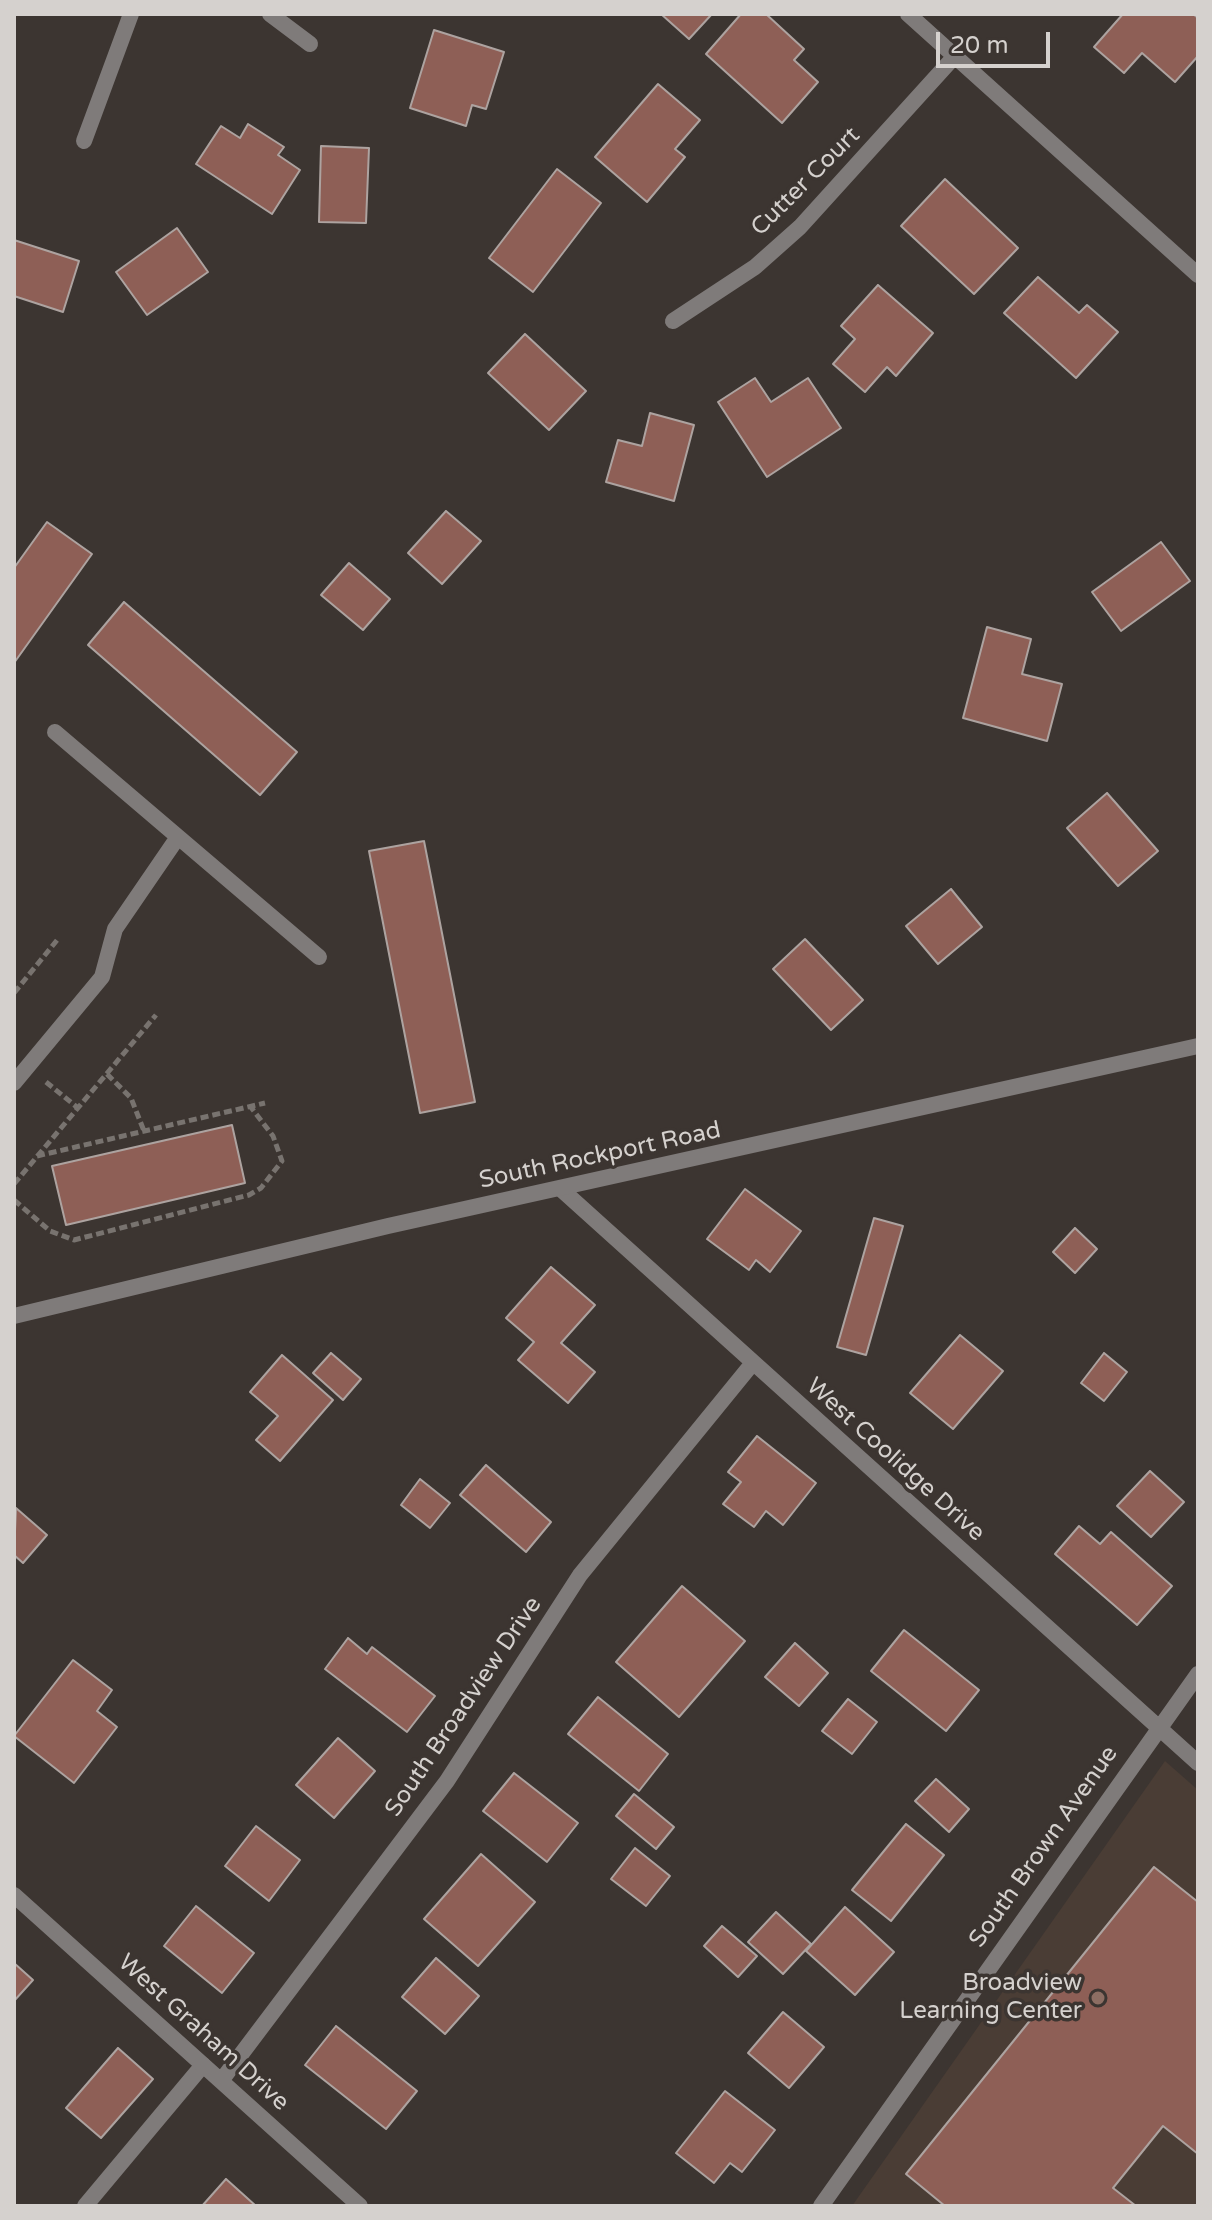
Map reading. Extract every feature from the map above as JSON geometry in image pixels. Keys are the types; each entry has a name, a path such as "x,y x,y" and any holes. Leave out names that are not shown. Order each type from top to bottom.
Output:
{"street":[{"path":"84,141 131,14"},
{"path":"270,14 310,44"},
{"path":"908,14 1198,275"},
{"name":"Cutter Court","path":"673,321 755,267 800,227 955,56"},
{"path":"55,732 319,957"},
{"path":"14,1083 102,977 115,929 178,837"},
{"name":"South Rockport Road","path":"14,1316 388,1226 562,1190 1198,1046"},
{"name":"West Coolidge Drive","path":"562,1190 1198,1763"},
{"name":"South Broadview Drive","path":"221,2081 447,1781 580,1575 752,1364"},
{"name":"South Brown Avenue","path":"821,2206 1198,1674"},
{"name":"West Graham Drive","path":"14,1895 360,2206"},
{"path":"85,2206 203,2065"}],"path":[{"path":"14,993 58,939"},
{"path":"14,1184 156,1015"},
{"path":"107,1074 131,1098 144,1131"},
{"path":"37,1156 265,1103"},
{"path":"14,1200 50,1231 74,1240 249,1195 261,1188 282,1161 273,1136 250,1106"}],"shaded area":[{"name":"Broadview Learning Center","path":"1165,1761 1198,1790 1198,2206 852,2206"}],"building":[{"path":"661,14 712,14 689,39"},
{"path":"741,14 766,14 804,49 794,60 818,82 782,123 706,54"},
{"path":"1123,14 1193,14 1198,18 1198,56 1175,82 1142,53 1124,73 1094,47"},
{"path":"434,30 504,52 486,109 472,105 466,126 410,108"},
{"path":"658,84 700,120 675,149 685,157 647,202 595,157"},
{"path":"248,124 284,147 278,155 300,170 272,214 196,164 221,126 240,138"},
{"path":"321,146 369,148 366,223 319,222"},
{"path":"557,169 601,203 533,292 489,258"},
{"path":"945,179 1018,248 974,294 901,226"},
{"path":"177,228 208,272 147,315 116,272"},
{"path":"14,240 79,261 63,312 14,296"},
{"path":"1038,277 1079,313 1087,305 1118,332 1076,378 1004,313"},
{"path":"878,285 933,333 896,376 887,367 865,392 833,364 855,339 841,326"},
{"path":"525,334 586,391 549,430 488,373"},
{"path":"755,378 771,402 808,378 841,428 767,477 718,402"},
{"path":"650,413 694,425 674,501 606,482 618,440 642,446"},
{"path":"446,511 481,541 442,584 408,553"},
{"path":"47,522 92,554 14,663 14,568"},
{"path":"1161,542 1190,581 1121,631 1092,592"},
{"path":"349,563 390,599 363,630 321,595"},
{"path":"124,602 297,752 260,795 88,645"},
{"path":"987,627 1031,639 1022,674 1062,684 1047,741 963,718"},
{"path":"1107,793 1158,851 1118,886 1067,828"},
{"path":"424,841 475,1102 420,1113 369,851"},
{"path":"951,889 982,927 938,964 906,926"},
{"path":"805,939 863,1000 831,1030 773,969"},
{"path":"232,1125 245,1183 66,1225 52,1166"},
{"path":"745,1189 801,1231 770,1272 756,1260 749,1270 707,1239"},
{"path":"874,1218 903,1226 866,1355 837,1347"},
{"path":"1075,1228 1097,1249 1075,1273 1053,1252"},
{"path":"551,1267 595,1305 561,1343 595,1372 568,1403 518,1360 534,1342 506,1318"},
{"path":"960,1335 1003,1371 953,1429 910,1393"},
{"path":"331,1353 361,1379 343,1400 313,1373"},
{"path":"1104,1353 1127,1372 1104,1401 1081,1383"},
{"path":"282,1355 333,1400 280,1461 256,1440 278,1416 250,1392"},
{"path":"757,1436 816,1483 783,1525 766,1511 754,1527 723,1504 741,1482 728,1472"},
{"path":"486,1465 551,1522 526,1552 460,1495"},
{"path":"1150,1471 1184,1502 1151,1537 1117,1506"},
{"path":"420,1479 450,1503 430,1528 401,1505"},
{"path":"16,1508 47,1535 23,1563 14,1555"},
{"path":"1079,1526 1100,1544 1111,1532 1172,1586 1137,1625 1055,1554"},
{"path":"682,1586 745,1641 679,1717 616,1662"},
{"path":"904,1630 979,1690 946,1731 871,1671"},
{"path":"348,1638 367,1654 372,1647 435,1696 407,1732 325,1669"},
{"path":"795,1643 828,1673 799,1706 765,1677"},
{"path":"73,1660 112,1690 97,1711 117,1727 74,1783 14,1736"},
{"path":"598,1697 668,1754 639,1791 568,1734"},
{"path":"848,1699 877,1722 852,1754 822,1731"},
{"path":"338,1738 375,1771 334,1818 296,1785"},
{"path":"514,1773 578,1823 547,1862 483,1811"},
{"path":"936,1779 969,1809 949,1832 915,1801"},
{"path":"634,1794 674,1827 656,1849 616,1816"},
{"path":"906,1824 944,1855 891,1921 852,1890"},
{"path":"256,1826 300,1860 269,1901 225,1866"},
{"path":"635,1848 670,1876 646,1906 611,1879"},
{"path":"481,1854 535,1902 478,1966 424,1919"},
{"name":"Broadview Learning Center","path":"1154,1867 1198,1902 1198,2154 1163,2126 1113,2188 1136,2206 945,2206 906,2174"},
{"path":"196,1906 254,1953 222,1993 164,1946"},
{"path":"845,1907 894,1952 855,1995 806,1951"},
{"path":"776,1912 811,1944 783,1974 748,1942"},
{"path":"722,1926 757,1956 738,1977 704,1946"},
{"path":"436,1958 479,1996 445,2034 402,1997"},
{"path":"14,1963 33,1980 14,2001"},
{"path":"783,2012 824,2047 789,2088 748,2053"},
{"path":"336,2026 417,2091 386,2129 305,2065"},
{"path":"118,2048 153,2079 101,2138 66,2108"},
{"path":"725,2091 775,2130 742,2172 730,2163 714,2183 676,2153"},
{"path":"226,2179 256,2206 202,2206"}],"place":[{"name":"Broadview Learning Center","path":"1098,1998"}]}
